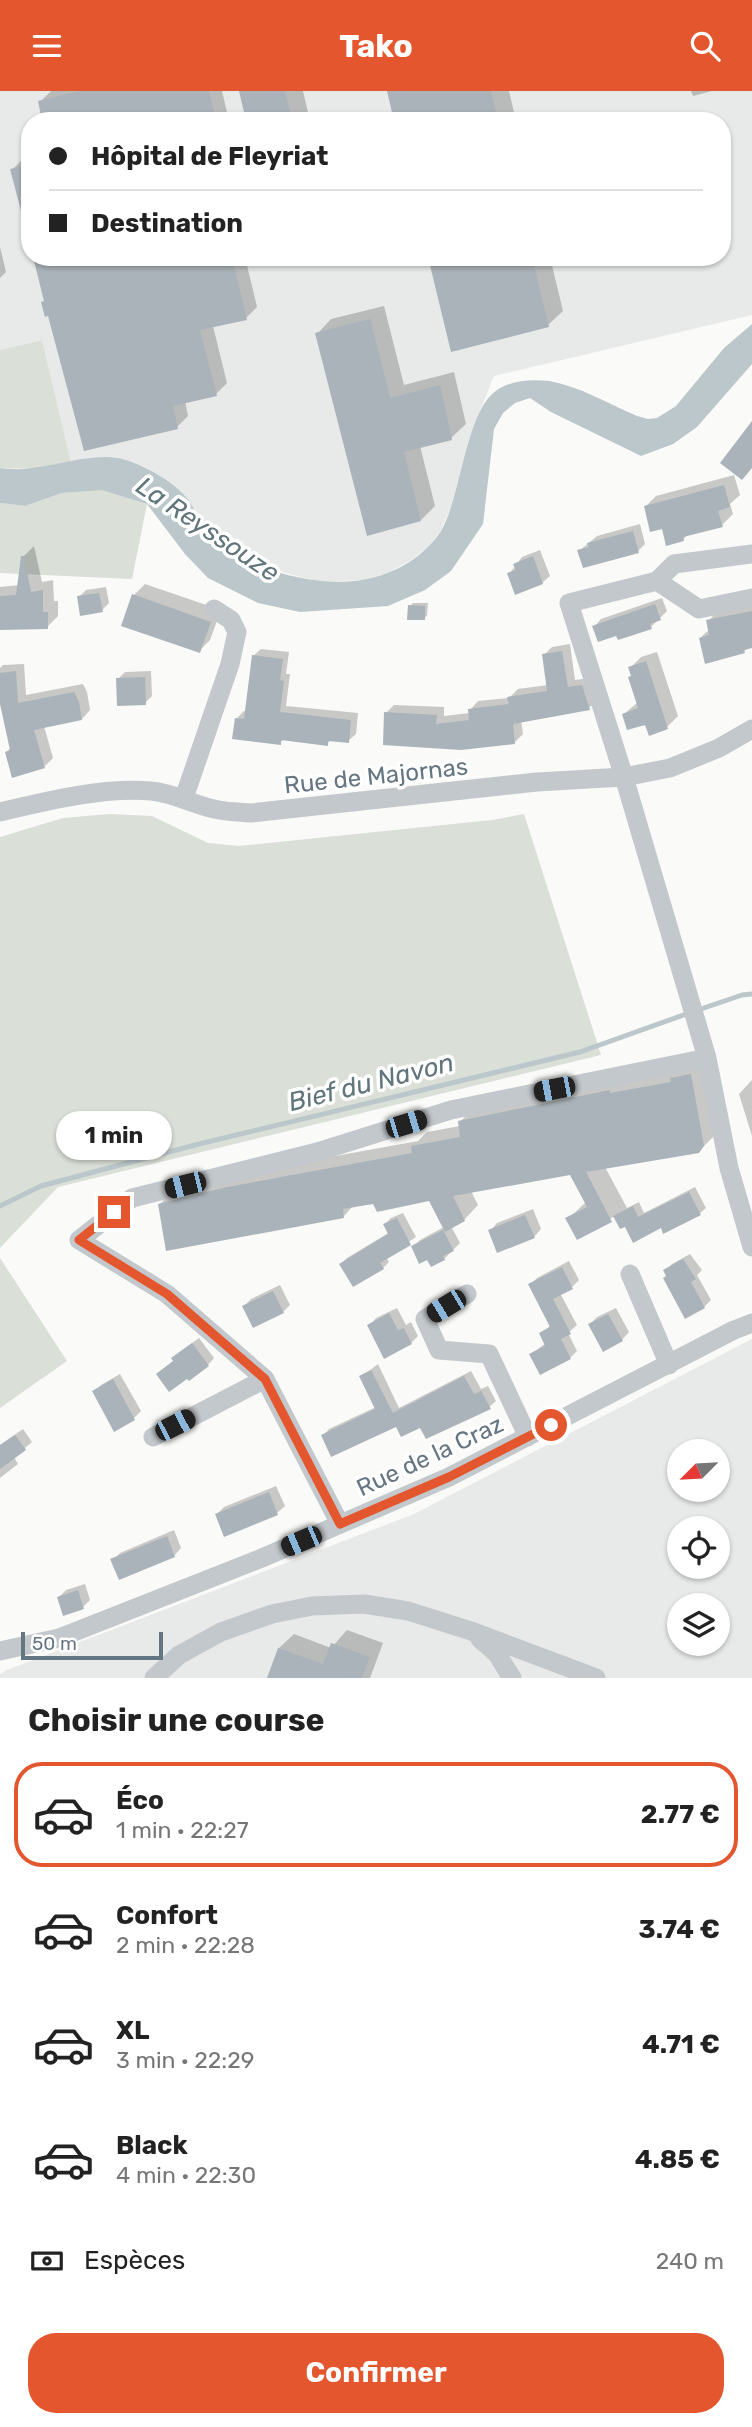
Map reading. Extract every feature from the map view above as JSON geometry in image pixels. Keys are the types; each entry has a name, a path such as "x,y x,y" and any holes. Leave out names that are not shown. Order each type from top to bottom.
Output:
{"street":[{"path":"752,554 674,564 657,581 569,603 624,777 707,1058 729,1168 752,1247"},
{"path":"657,581 699,609 752,598"},
{"path":"184,798 230,664 237,632 230,620 214,609"},
{"name":"Rue de Majornas","path":"0,812 94,793 150,791 184,798 217,810 251,813 537,782 624,777 670,768 719,748 752,729"},
{"path":"340,1524 265,1379 167,1294 79,1240 132,1198 317,1152 451,1109 707,1058"},
{"path":"629,1274 668,1365"},
{"path":"467,1294 425,1319 439,1350 489,1354 528,1437"},
{"name":"Rue de la Craz","path":"0,1651 59,1638 449,1477 752,1323"},
{"path":"153,1437 265,1379"},
{"path":"154,1678 179,1655 221,1632 272,1614 312,1606 364,1604 408,1611 471,1631 596,1678"},
{"path":"471,1631 497,1654 512,1678"}],"shaded area":[{"path":"0,91 752,91 752,315 494,376 474,426 450,509 440,532 428,547 387,573 364,580 319,582 260,566 199,518 184,495 147,468 123,459 100,458 71,462 42,340 0,350"},
{"path":"42,340 71,462 30,469 0,468 0,350"},
{"path":"102,489 147,504 132,579 0,573 0,503 25,506 62,493"},
{"path":"110,814 152,816 208,843 239,846 492,820 524,814 601,1055 58,1187 0,1248 0,837 63,818"},
{"path":"0,1258 67,1361 0,1408"},
{"path":"752,1339 752,1678 0,1678 0,1674 414,1514"}],"water":[{"name":"La Reyssouze","path":"752,324 752,364 697,427 673,444 641,456 551,412 530,398 515,403 503,413 494,429 483,524 451,571 425,590 388,606 300,612 258,603 208,578 185,554 147,504 102,490 62,493 25,506 0,503 0,468 28,469 103,457 126,460 158,475 180,490 212,530 255,564 292,576 324,581 372,578 410,562 430,545 441,531 478,416 487,400 497,390 522,381 549,381 583,391 637,416 657,418 676,406 724,348"}],"building":[{"path":"79,91 209,91 214,112 40,112 38,101"},
{"path":"239,91 285,91 290,112 244,112"},
{"path":"387,91 491,91 496,112 392,112"},
{"path":"21,166 21,211 10,169"},
{"path":"35,266 234,266 247,320 200,330 217,396 173,406 178,429 84,451 48,316 45,317 41,302 44,301"},
{"path":"430,266 534,266 549,327 451,352"},
{"path":"370,319 390,398 440,385 452,440 404,452 421,521 367,536 315,333"},
{"path":"752,421 752,468 742,480 720,463"},
{"path":"724,485 730,507 718,511 723,527 683,537 684,541 666,546 662,529 650,532 644,506"},
{"path":"633,531 639,553 583,568 577,550 589,547 587,543"},
{"path":"21,556 24,556 31,592 43,590 43,612 48,612 48,629 0,630 0,596 16,595"},
{"path":"533,556 543,584 515,595 507,573 516,570 513,564"},
{"path":"99,593 103,612 80,616 77,596"},
{"path":"132,594 211,622 200,653 121,626"},
{"path":"655,604 661,620 650,624 652,629 618,640 616,636 598,642 592,626"},
{"path":"408,605 425,606 425,620 407,620"},
{"path":"752,611 752,648 744,650 745,653 705,664 699,638 709,635 706,620"},
{"path":"562,651 568,687 582,685 590,710 513,724 515,744 461,750 383,745 384,712 437,715 436,724 469,720 468,709 509,704 507,697 547,691 542,654"},
{"path":"252,655 283,659 280,680 284,681 280,712 351,720 349,743 328,741 328,746 281,740 281,745 232,739 235,718 244,719"},
{"path":"646,661 668,729 649,736 645,725 627,730 622,714 638,708 628,677 631,676 628,667"},
{"path":"16,671 18,703 74,692 82,720 34,730 45,768 12,778 5,752 10,750 0,704 0,673"},
{"path":"145,677 146,705 117,706 116,678"},
{"path":"691,1074 704,1146 699,1153 586,1172 612,1222 577,1240 565,1218 587,1207 570,1175 453,1196 465,1221 445,1232 429,1201 377,1212 373,1204 343,1209 344,1218 166,1251 158,1204 227,1187 412,1153 411,1146 460,1137 458,1121 610,1090 610,1093 671,1082 670,1078"},
{"path":"689,1192 701,1215 663,1234 661,1228 633,1243 625,1227 620,1229 613,1216 633,1206 638,1217"},
{"path":"525,1215 535,1238 497,1253 488,1230"},
{"path":"397,1218 411,1245 380,1263 384,1269 353,1287 339,1264 388,1234 383,1224"},
{"path":"443,1230 454,1251 443,1256 445,1260 431,1267 427,1260 419,1264 411,1246"},
{"path":"683,1259 696,1279 691,1282 705,1308 685,1319 663,1278 666,1276 663,1270"},
{"path":"562,1267 573,1289 553,1299 571,1334 561,1339 571,1359 540,1375 529,1354 545,1346 539,1333 550,1327 528,1284"},
{"path":"273,1291 284,1313 253,1328 242,1306"},
{"path":"389,1313 398,1330 404,1328 412,1344 384,1359 367,1325"},
{"path":"608,1314 623,1341 603,1352 588,1324"},
{"path":"192,1343 209,1366 169,1392 156,1374 173,1361 171,1358"},
{"path":"371,1370 393,1413 464,1376 474,1394 481,1391 491,1409 426,1439 420,1428 401,1437 396,1427 331,1457 321,1435 375,1409 359,1376"},
{"path":"113,1379 135,1420 114,1432 92,1391"},
{"path":"15,1435 26,1450 0,1469 0,1445"},
{"path":"269,1492 278,1515 224,1537 215,1514"},
{"path":"167,1536 175,1557 119,1580 110,1559"},
{"path":"78,1590 84,1609 63,1616 57,1597"},
{"path":"331,1643 370,1657 362,1678 267,1678 278,1648 323,1664"}],"waterway":[{"name":"Bief du Navon","path":"698,1010 752,994"},
{"name":"Bief du Navon","path":"0,1206 41,1186 195,1145 580,1052 689,1013"}],"route":[{"path":"114,1212 79,1240 167,1294 265,1379 340,1524 449,1477 551,1425"}]}
